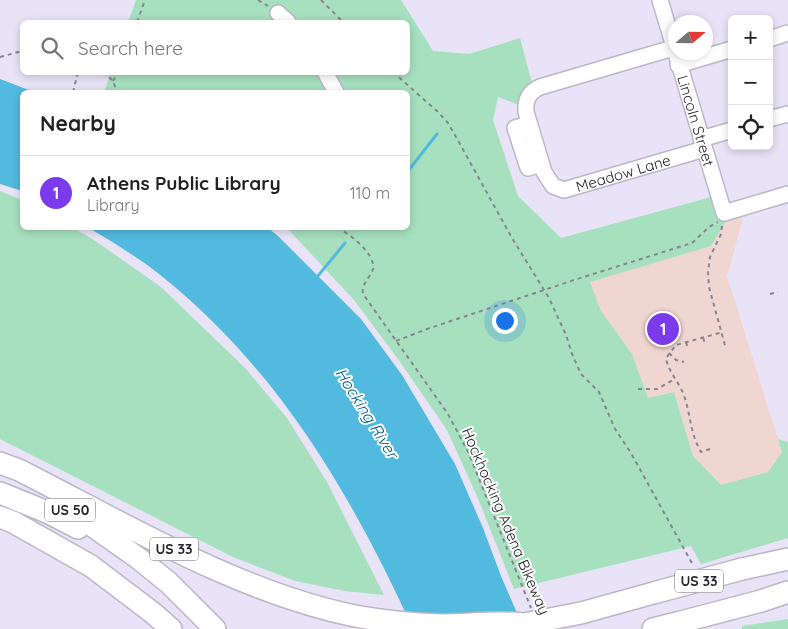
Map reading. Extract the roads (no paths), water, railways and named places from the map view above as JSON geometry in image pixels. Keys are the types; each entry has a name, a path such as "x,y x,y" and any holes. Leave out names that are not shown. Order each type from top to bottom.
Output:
{"highway":[{"name":"US 50","path":"0,463 138,558 169,583 214,629"},
{"name":"US 33","path":"0,463 20,470 152,538 229,575 329,610 399,622 442,625 504,622 581,613 744,568 788,559"},
{"path":"0,493 47,512 138,558"},
{"path":"0,517 13,522 91,566 171,629"},
{"path":"744,568 788,552"},
{"name":"US 33","path":"653,629 761,601 788,592"},
{"path":"761,601 788,598"},
{"path":"503,629 529,619"}],"street":[{"name":"Lincoln Street","path":"660,0 668,30"},
{"path":"773,38 788,33"},
{"name":"Meadow Lane","path":"668,49 536,88 532,91 526,104 530,124 541,164 553,186 564,190 703,144 728,132"},
{"path":"678,65 728,51"},
{"name":"Lincoln Street","path":"677,60 703,144 723,220 788,194"},
{"path":"327,75 335,90"},
{"path":"773,118 788,114"}],"water":[{"path":"0,79 29,90 20,90 20,190 0,184"},
{"name":"Hocking River","path":"92,230 270,230 278,236 361,319 402,375 455,464 524,629 413,629 365,531 338,484 278,395 206,315 164,278"}],"waterway":[{"path":"410,168 437,134"},
{"path":"317,277 345,243"}],"place":[{"name":"Athens Public Library","path":"663,329"}]}
